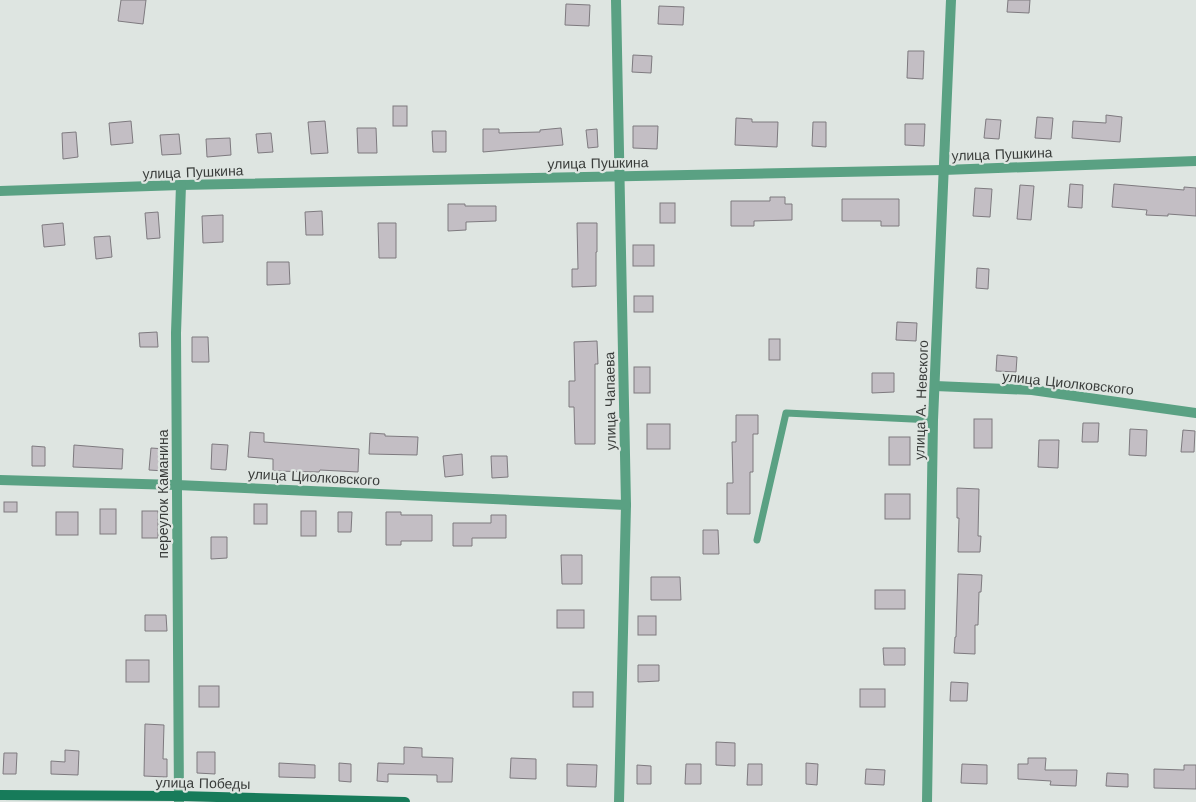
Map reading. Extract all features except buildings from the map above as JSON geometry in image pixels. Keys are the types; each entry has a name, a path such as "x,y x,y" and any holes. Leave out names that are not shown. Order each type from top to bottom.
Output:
{"street":[{"name":"улица Чапаева","path":"616,0 626,505 619,802"},
{"name":"улица А. Невского","path":"927,802 934,420 951,0"},
{"name":"улица Пушкина","path":"0,191 181,185 943,170 1196,161"},
{"name":"переулок Каманина","path":"179,799 176,333 181,185"},
{"name":"улица Циолковского","path":"936,386 1032,390 1196,413"},
{"name":"улица Циолковского","path":"0,480 177,484 626,505"},
{"name":"улица Победы","path":"0,795 405,802"}],"lane":[{"path":"757,540 786,413 934,420"}]}
